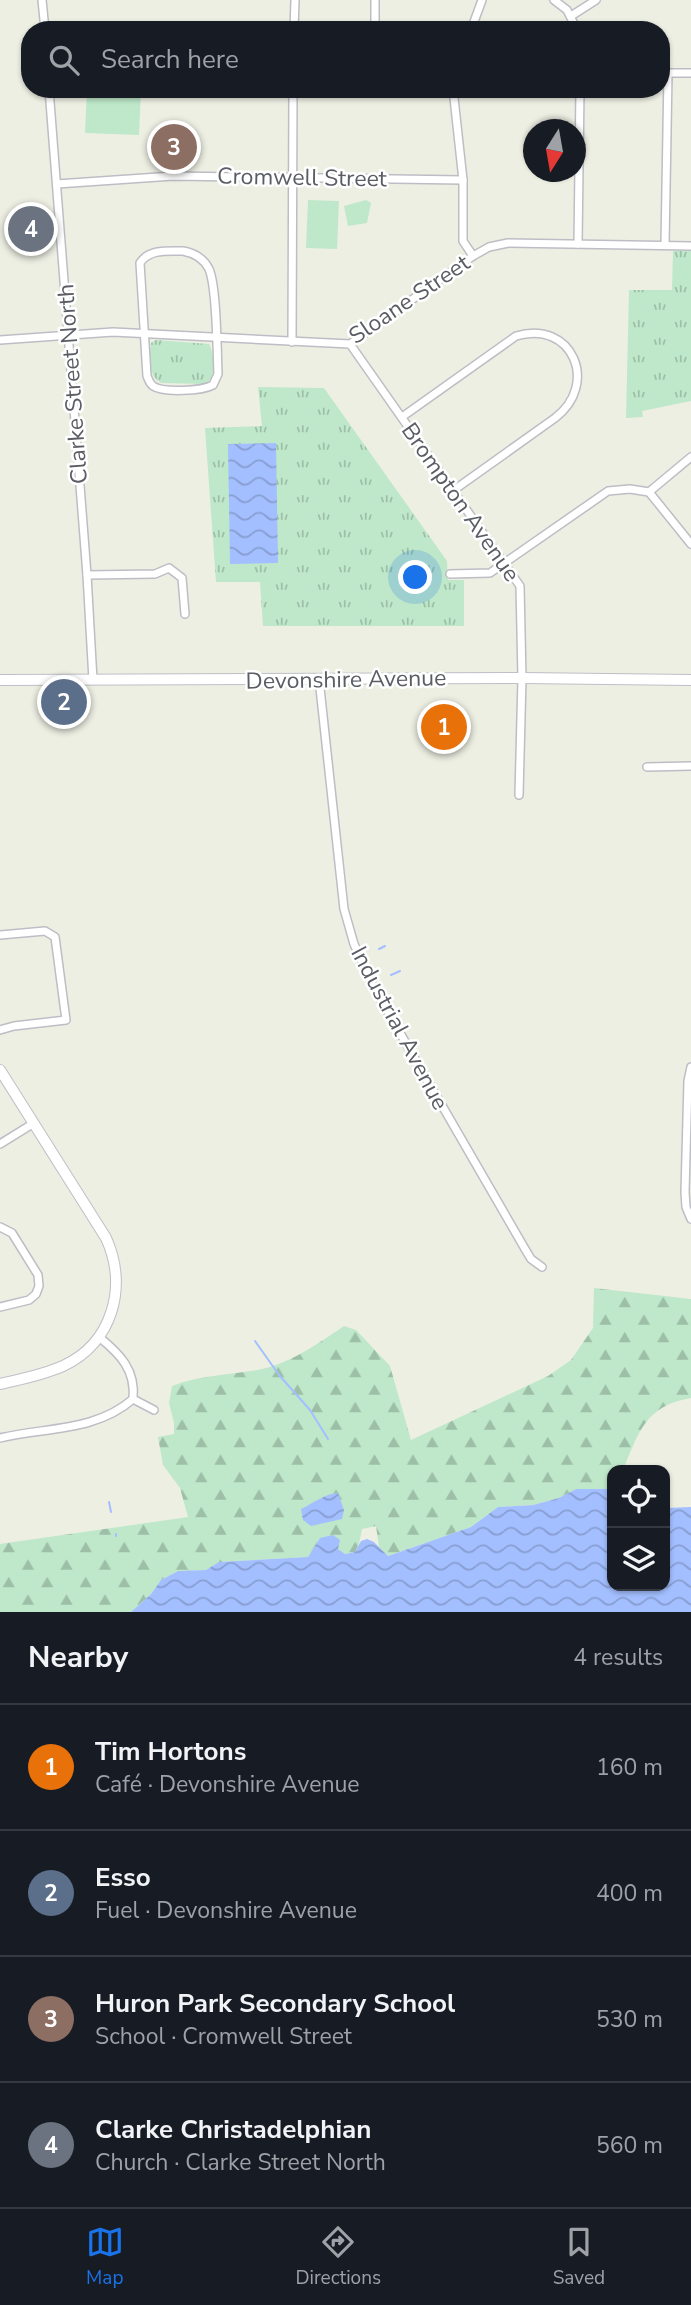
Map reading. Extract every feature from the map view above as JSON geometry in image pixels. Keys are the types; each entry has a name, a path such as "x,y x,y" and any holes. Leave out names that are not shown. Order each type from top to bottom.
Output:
{"main road":[{"name":"Devonshire Avenue","path":"0,680 691,680"},
{"path":"0,1070 104,1233 117,1276 116,1297 110,1318 99,1336 82,1354 60,1368 0,1384"}],"street":[{"path":"43,0 44,21"},
{"path":"294,21 295,0"},
{"path":"375,0 375,21"},
{"path":"474,21 482,0"},
{"path":"554,0 563,6 574,21"},
{"path":"572,16 596,0"},
{"path":"670,73 691,73"},
{"name":"Clarke Street North","path":"50,98 93,680"},
{"path":"292,342 293,98"},
{"path":"454,98 463,180 463,241 473,256"},
{"path":"578,244 580,98"},
{"path":"665,98 665,245"},
{"name":"Cromwell Street","path":"57,184 173,176 463,180"},
{"name":"Sloane Street","path":"0,340 113,332 350,344 489,247 504,243 691,246"},
{"path":"183,251 194,254 208,267 213,286 216,338 218,374 213,385 201,390 160,388 151,384 147,376 140,263 145,256 154,252 183,251"},
{"path":"402,417 516,336 529,333 547,335 562,342 572,354 577,364 578,383 569,405 555,418 454,490"},
{"name":"Brompton Avenue","path":"350,344 518,581 522,595 519,795"},
{"path":"450,574 485,574 506,563 603,493 618,489 649,492 691,457"},
{"path":"649,492 691,544"},
{"path":"87,575 155,574 169,568 182,578 185,614"},
{"name":"Industrial Avenue","path":"319,679 344,909 354,944 374,988 525,1249 531,1259 542,1267"},
{"path":"647,766 691,766"},
{"path":"0,935 45,931 55,937 66,1020 10,1026 0,1030"},
{"path":"691,1067 688,1080 689,1145 685,1200 691,1219"},
{"path":"0,1144 34,1123"},
{"path":"0,1227 12,1233 38,1275 39,1286 36,1294 29,1300 0,1307"},
{"path":"99,1336 124,1358 132,1377 133,1399"},
{"path":"133,1399 154,1410"},
{"path":"0,1438 96,1421 116,1412 133,1399"}],"green space":[{"path":"87,98 141,98 139,135 85,133"},
{"path":"308,200 339,201 337,249 306,248"},
{"path":"366,200 371,203 367,223 348,226 344,206"},
{"path":"673,251 691,251 691,401 642,411 643,417 626,418 629,290 672,290"},
{"path":"156,340 209,344 213,362 211,379 204,384 162,383 157,380 150,360 151,343"},
{"path":"258,387 324,388 447,561 448,580 464,580 464,626 263,626 260,582 216,582 205,428 262,426"},
{"path":"594,1288 691,1299 691,1398 663,1407 653,1414 639,1433 625,1465 607,1465 607,1489 576,1489 559,1498 533,1505 498,1507 471,1527 388,1556 379,1547 376,1526 362,1529 355,1552 345,1554 320,1538 308,1557 220,1562 206,1570 178,1571 161,1580 151,1594 131,1612 0,1612 0,1544 188,1517 180,1488 163,1465 158,1437 174,1434 169,1403 172,1386 281,1363 344,1326 356,1330 390,1366 411,1440 548,1376 571,1360 593,1328"}],"water":[{"path":"276,443 278,563 230,564 228,444"},
{"path":"576,1489 607,1489 607,1591 670,1591 670,1508 691,1507 691,1612 131,1612 151,1594 161,1580 178,1571 206,1570 219,1562 308,1557 320,1538 333,1535 340,1540 338,1549 345,1554 355,1552 361,1541 367,1539 388,1556 471,1527 498,1507 533,1505 559,1498"},
{"path":"338,1493 344,1510 342,1519 311,1526 303,1520 301,1509"}],"waterway":[{"path":"379,949 385,946"},
{"path":"391,975 400,971"},
{"path":"255,1341 279,1375 310,1410 328,1439"},
{"path":"109,1502 111,1512"}],"place":[{"name":"Huron Park Secondary School","path":"174,147"},
{"name":"Clarke Christadelphian","path":"31,229"},
{"name":"Esso","path":"64,702"},
{"name":"Tim Hortons","path":"444,727"}]}
